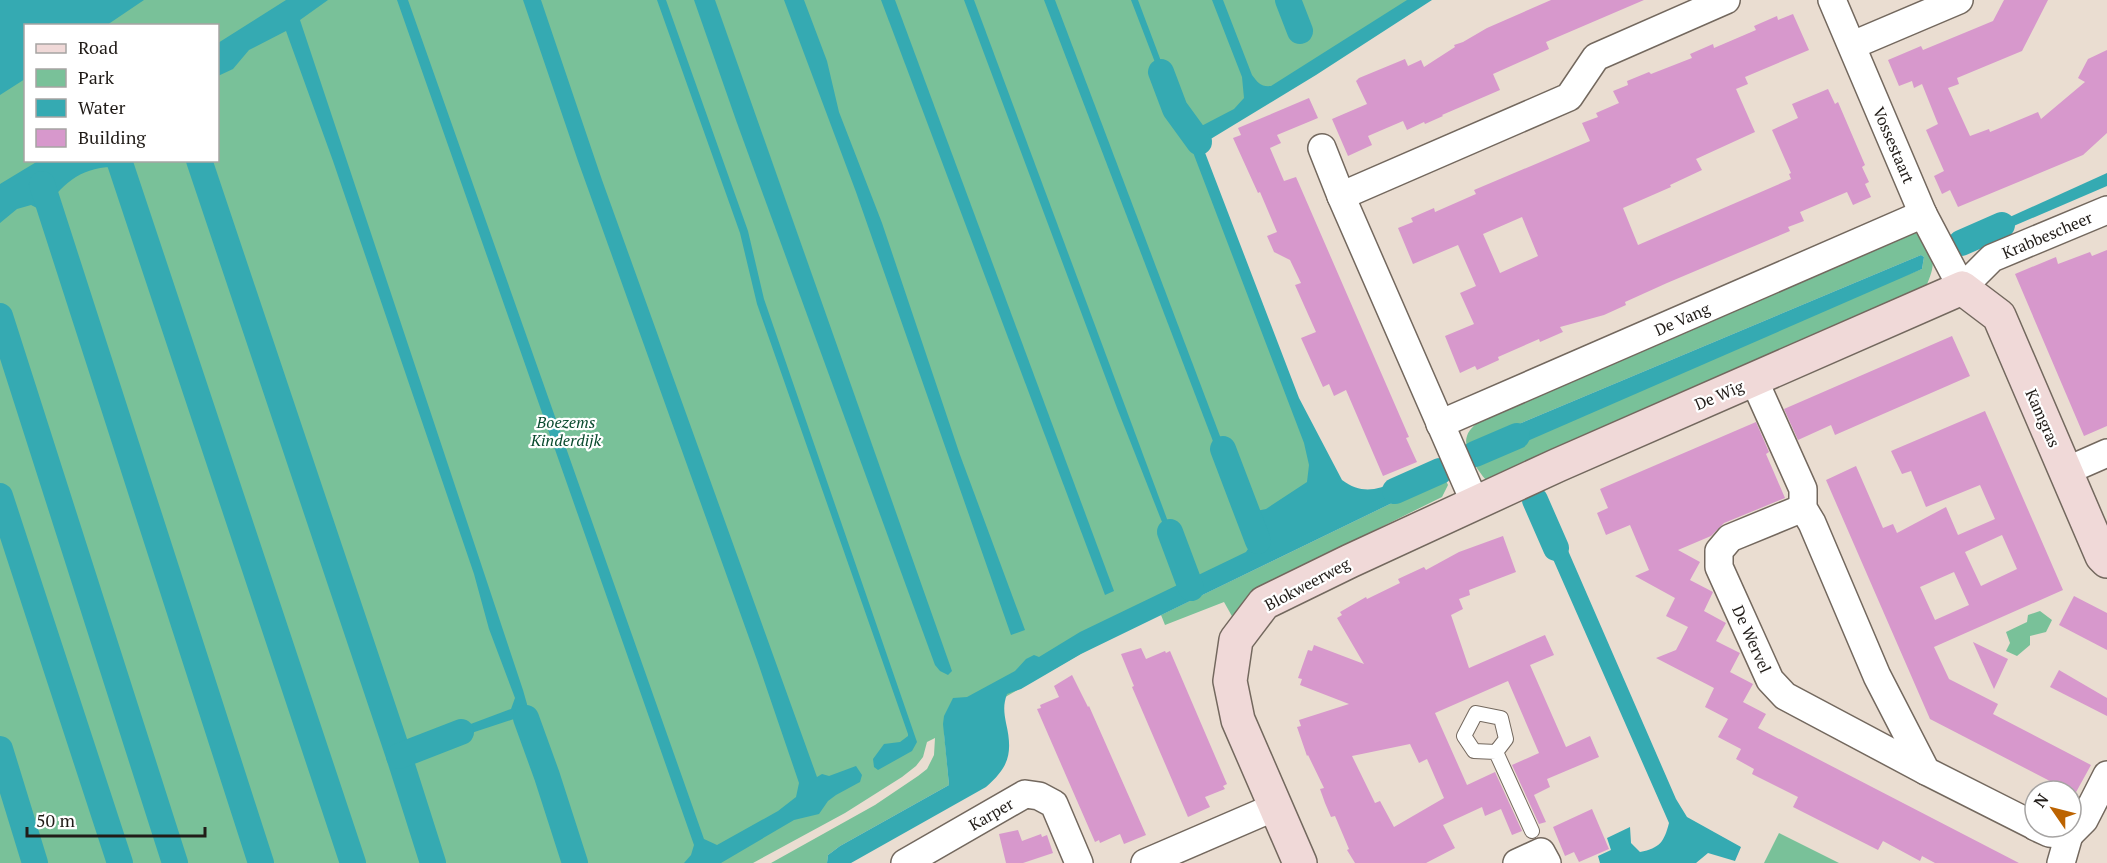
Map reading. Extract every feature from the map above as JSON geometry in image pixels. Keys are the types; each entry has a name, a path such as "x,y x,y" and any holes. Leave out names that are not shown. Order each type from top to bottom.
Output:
{"street":[{"path":"1341,196 1569,97 1596,57 1726,0"},
{"name":"Vossestaart","path":"1832,0 1923,214 1962,288"},
{"path":"1852,45 1959,0"},
{"path":"1322,148 1475,503"},
{"name":"Krabbescheer","path":"1962,288 1992,258 2107,210"},
{"name":"De Vang","path":"1440,424 1923,214"},
{"name":"De Wig","path":"1475,503 1962,288"},
{"name":"Kamgras","path":"1962,288 1999,316 2102,556 2107,561"},
{"path":"1754,380 1803,489 1803,508 1812,523 1877,675 1926,771"},
{"path":"2066,471 2107,453"},
{"name":"Blokweerweg","path":"1300,863 1238,720 1230,681 1236,640 1264,603 1475,503"},
{"name":"De Wervel","path":"1803,508 1730,538 1719,551 1719,567 1770,680 1785,696 2023,820"},
{"path":"2083,821 2107,775"},
{"name":"Karper","path":"904,863 1025,794 1039,796 1054,804 1079,863"},
{"path":"1145,863 1275,807"},
{"path":"2061,863 2068,839"},
{"path":"1517,863 1541,852 1547,863"}],"lane":[{"path":"1496,752 1532,831"}],"green space":[{"name":"Boezems Kinderdijk","path":"0,0 1412,0 1195,138 1341,516 1159,609 944,732 949,785 840,846 828,855 827,863 771,863 875,805 918,776 927,769 934,755 935,738 927,742 923,757 916,766 902,777 845,813 753,863 0,863"},
{"path":"1916,233 1931,256 1932,268 1923,294 1488,482 1472,460 1467,447 1467,436 1472,427 1486,415 1899,235","holes":["1921,255 1924,257 1922,269 1488,437"]},
{"path":"1440,468 1448,485 1442,497 1270,582 1233,618 1224,602 1165,625 1161,615 1425,487 1428,480 1427,475"},
{"path":"2040,611 2052,620 2046,632 2030,636 2030,645 2017,656 2006,651 2010,643 2006,632 2027,622 2028,615"},
{"path":"1779,833 1839,863 1764,863"}],"water":[{"path":"0,0 144,0 108,24 24,24 24,80 0,95"},
{"path":"286,0 328,0 300,20 523,690 540,750 530,749 520,717 429,747 428,740 511,709 515,698 489,629 474,574 333,161 286,31 249,50 233,69 219,76 219,42"},
{"path":"397,0 408,0 704,839 717,845 778,811 796,797 799,783 523,0 541,0 602,180 817,777 822,774 829,776 856,766 862,775 860,782 828,801 819,814 794,820 721,863 684,863 691,855 694,845"},
{"path":"657,0 666,0 748,231 764,299 917,742 912,751 878,770 874,767 873,759 884,744 900,742 908,734 757,304 740,233"},
{"path":"694,0 715,0 952,671 948,675 935,665"},
{"path":"784,0 804,0 827,61 839,112 882,223 960,455 1025,630 1011,635 856,192"},
{"path":"881,0 895,0 1114,591 1105,595"},
{"path":"964,0 974,0 1183,562 1179,565 1117,408"},
{"path":"1044,0 1055,0 1237,481 1229,483"},
{"path":"1131,0 1138,0 1176,101 1171,104"},
{"path":"1212,0 1223,0 1252,75 1260,84 1271,86 1407,0 1432,0 1316,75 1209,140 1204,150 1299,398 1342,480 1362,489 1381,488 1424,471 1428,479 1425,487 1081,654 1021,689 1007,694 1004,708 1009,751 1004,766 994,780 986,787 851,863 827,863 828,855 840,846 949,785 943,724 944,716 953,698 967,697 1015,671 1026,659 1034,655 1039,657 1080,632 1246,552 1248,549 1241,524 1242,509 1256,511 1266,509 1307,482 1309,465 1304,443 1186,134 1234,109 1244,98 1242,77"},
{"path":"36,162 115,162 112,167 90,171 72,180 57,193 43,211 31,205 17,209 0,223 0,184"},
{"path":"2107,173 2107,186 1974,243 1970,235"},
{"path":"1921,255 1924,257 1922,269 1491,457 1487,454 1484,443 1488,437"},
{"path":"1550,515 1553,516 1676,799 1687,817 1741,847 1735,861 1708,853 1696,863 1600,863 1598,856 1611,850 1607,838 1630,827 1631,843 1640,852 1660,843 1669,823 1538,525 1538,522"},
{"path":"536,766 546,767 553,774 586,863 570,863"}],"building":[{"path":"1551,0 1644,0 1546,42 1549,49 1493,74 1500,90 1425,124 1424,122 1407,130 1403,121 1368,136 1372,145 1348,156 1332,119 1367,104 1356,81 1359,78 1405,59 1408,66 1421,60 1424,67 1455,47 1454,45"},
{"path":"2004,0 2048,0 2022,51 1957,78 1959,84 1948,88 1970,136 1989,129 1990,132 2038,112 2041,119 2085,82 2078,78 2088,59 2107,50 2107,133 2083,155 1958,207 1950,190 1942,194 1934,176 1944,171 1926,130 1938,124 1922,84 1914,88 1912,81 1899,86 1888,60 1921,46 1923,50 1993,21"},
{"path":"1793,14 1809,50 1745,77 1748,84 1736,89 1755,132 1696,159 1702,170 1670,185 1671,187 1623,208 1638,245 1791,179 1789,174 1791,173 1772,130 1798,118 1792,104 1828,89 1835,104 1838,102 1865,165 1862,167 1869,182 1865,184 1871,197 1853,205 1847,192 1800,212 1804,221 1788,227 1790,231 1667,283 1625,302 1626,305 1604,315 1560,327 1563,332 1540,342 1539,339 1498,357 1499,360 1477,370 1475,366 1460,373 1445,336 1474,324 1460,293 1476,286 1458,245 1413,264 1398,228 1413,222 1411,218 1434,208 1435,212 1476,194 1474,190 1590,141 1582,123 1598,117 1596,113 1619,103 1613,91 1628,85 1627,81 1692,58 1690,54 1713,44 1714,48 1756,30 1754,26 1777,16 1778,20","holes":["1522,217 1538,256 1500,273 1483,234"]},
{"path":"1309,98 1318,118 1277,135 1281,143 1270,148 1284,181 1296,177 1409,437 1406,438 1417,462 1383,476 1346,390 1334,396 1329,384 1323,387 1301,338 1316,332 1295,285 1301,283 1290,260 1274,252 1267,236 1277,232 1233,138 1241,135 1238,128"},
{"path":"2107,250 2107,426 2084,436 2015,274 2056,257 2058,264 2090,252 2092,256"},
{"path":"1952,336 1970,376 1835,435 1831,425 1798,440 1784,409"},
{"path":"1985,411 2063,590 1934,647 1949,679 1998,704 1993,714 2091,765 2083,780 2046,779 1930,719 1826,480 1856,466 1883,528 1893,524 1897,533 1946,507 1958,535 1995,519 1980,485 1926,507 1911,471 1902,474 1891,451","holes":["2002,535 2017,569 1981,586 1965,552","1954,572 1969,605 1935,620 1920,587"]},
{"path":"1756,422 1769,452 1766,454 1785,498 1724,523 1711,536 1678,550 1700,562 1690,580 1713,592 1704,611 1726,623 1716,641 1740,653 1730,672 1753,684 1743,702 1766,714 1758,728 2019,863 1935,863 1922,856 1920,861 1883,841 1878,850 1793,807 1798,797 1752,774 1754,769 1736,759 1741,749 1718,737 1728,719 1705,707 1714,688 1656,658 1676,650 1688,627 1666,616 1675,598 1635,576 1649,570 1630,525 1606,535 1597,513 1608,508 1600,489"},
{"path":"1503,536 1516,572 1469,590 1470,595 1459,599 1463,609 1451,615 1469,668 1545,635 1554,655 1530,665 1566,747 1590,736 1599,757 1547,779 1550,787 1534,795 1546,822 1539,824 1512,765 1539,753 1508,681 1435,713 1467,785 1495,772 1522,831 1512,835 1501,809 1485,816 1482,807 1443,825 1455,848 1426,863 1355,863 1347,850 1349,849 1335,816 1331,817 1325,803 1320,789 1324,788 1307,756 1297,727 1301,726 1299,720 1349,704 1300,685 1302,679 1298,678 1308,650 1312,651 1314,645 1364,664 1337,618 1342,615 1340,612 1366,597 1367,599 1400,583 1398,579 1424,567 1426,570 1459,552","holes":["1410,744 1419,763 1427,759 1444,798 1394,827 1380,801 1375,803 1352,756"]},
{"path":"2074,596 2107,613 2107,650 2059,625"},
{"path":"1973,642 2008,659 1994,689"},
{"path":"1141,648 1146,659 1170,651 1227,784 1223,786 1225,789 1205,797 1210,807 1188,817 1132,687 1134,686 1121,654"},
{"path":"2059,670 2107,698 2107,716 2050,687"},
{"path":"1072,675 1089,706 1146,835 1124,844 1120,834 1100,843 1099,840 1095,842 1037,709 1041,708 1040,705 1059,697 1054,686"},
{"path":"1592,809 1609,849 1579,862 1574,852 1565,856 1553,827"},
{"path":"1018,830 1022,841 1041,834 1042,837 1047,835 1053,853 1023,863 1006,863 999,834"}],"waterway":[{"path":"1288,0 1300,31"},
{"path":"1161,72 1175,109 1199,142"},
{"path":"120,162 353,863"},
{"path":"200,162 433,863"},
{"path":"42,184 261,863"},
{"path":"1961,243 2002,225"},
{"path":"0,316 175,863"},
{"path":"1475,454 1517,436"},
{"path":"1223,449 1258,541"},
{"path":"1395,491 1440,471"},
{"path":"0,496 120,863"},
{"path":"1535,500 1556,548"},
{"path":"1170,532 1191,588"},
{"path":"526,718 575,863"},
{"path":"399,756 461,732"},
{"path":"0,749 35,863"}]}
